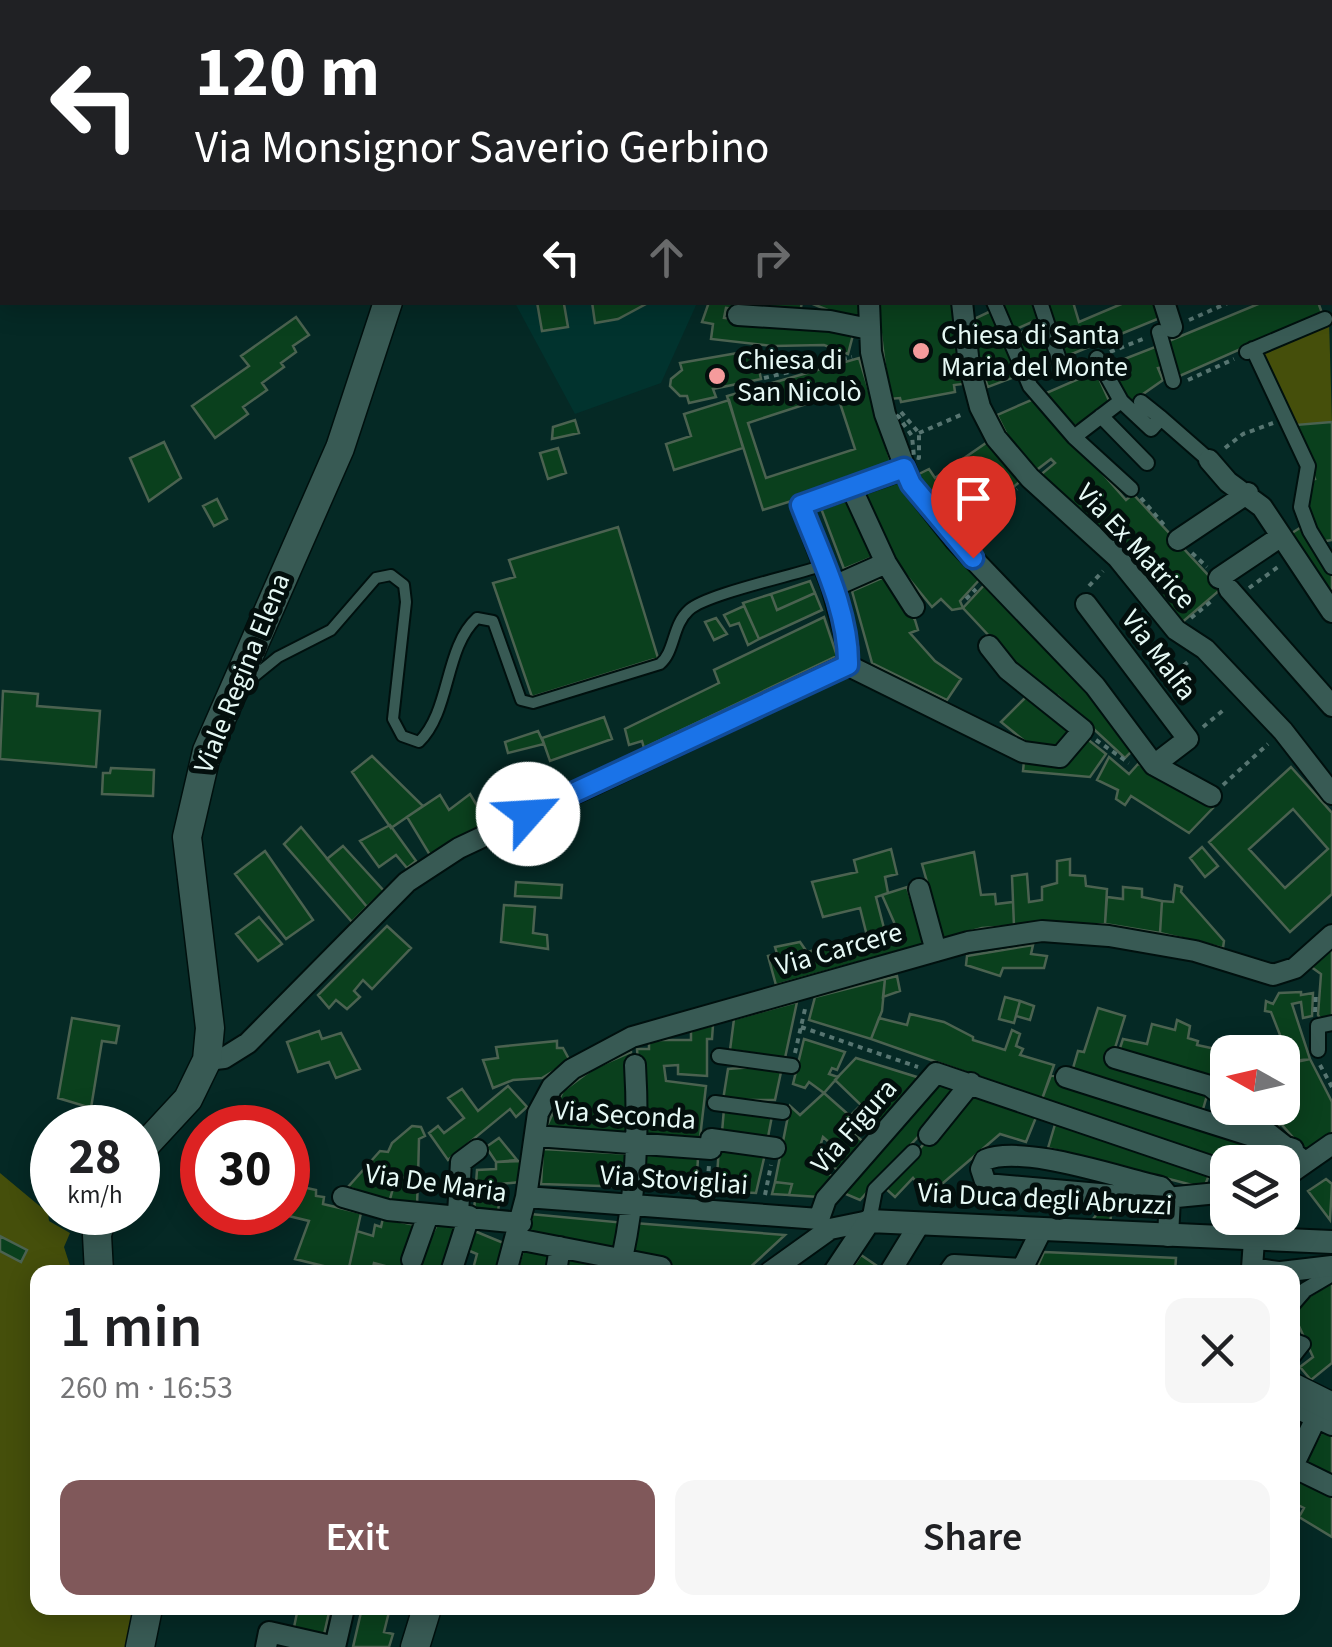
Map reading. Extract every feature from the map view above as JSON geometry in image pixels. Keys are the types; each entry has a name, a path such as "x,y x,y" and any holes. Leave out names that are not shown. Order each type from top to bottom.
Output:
{"main road":[{"name":"Viale Regina Elena","path":"207,1060 210,1028 186,837 206,751 340,448 387,305"},
{"path":"160,1130 188,1099 207,1060"},
{"path":"97,1235 99,1265"},
{"path":"1300,1394 1327,1417"},
{"path":"140,1647 147,1615"},
{"path":"414,1647 425,1615"}],"street":[{"path":"869,305 871,352 904,468 956,541 1060,646 1150,758 1211,796"},
{"name":"Via Ex Matrice","path":"962,305 969,365 980,407 996,438 1030,478 1116,557 1176,630 1205,649 1283,731 1332,794"},
{"path":"995,305 1030,386 1074,437 1131,489"},
{"path":"1041,305 1063,372"},
{"path":"1164,305 1172,380"},
{"path":"741,309 869,329"},
{"path":"1325,319 1250,351 1308,466 1302,507 1310,531 1332,567"},
{"path":"1097,358 1121,401 1151,429 1161,418"},
{"path":"1074,437 1121,401"},
{"path":"1140,402 1209,460 1228,482 1248,493 1332,612"},
{"path":"1101,416 1147,462"},
{"path":"848,665 848,647 832,587 801,505 904,468"},
{"path":"851,487 886,563 914,607"},
{"path":"1178,540 1248,493"},
{"path":"1280,537 1228,588 1332,706"},
{"path":"832,587 886,563"},
{"name":"Via Malfa","path":"1086,604 1188,739"},
{"path":"848,665 1023,752 1060,757 1083,730 1008,670 989,646"},
{"path":"207,1060 224,1058 248,1043 407,882 459,848 848,665"},
{"path":"1150,758 1188,739"},
{"path":"919,889 936,951"},
{"name":"Via Carcere","path":"508,1265 526,1197 538,1113 552,1086 572,1069 632,1036 936,951 1042,931 1109,936 1194,951 1273,975 1295,968 1332,935"},
{"path":"1318,1050 1318,1026 1332,1022"},
{"path":"719,1056 792,1066"},
{"path":"1115,1058 1210,1086"},
{"path":"616,1263 634,1206 640,1144 635,1066"},
{"path":"936,1073 1210,1166"},
{"name":"Via Figura","path":"824,1224 826,1199 936,1073"},
{"path":"1066,1077 1267,1145"},
{"path":"929,1134 970,1083"},
{"path":"715,1103 783,1112"},
{"path":"1260,1125 1285,1145"},
{"name":"Via Seconda","path":"536,1136 775,1148"},
{"path":"1300,1156 1331,1146"},
{"path":"453,1265 464,1215 460,1162 478,1150"},
{"path":"839,1265 870,1221 875,1190 913,1152"},
{"path":"1168,1236 1170,1198 1161,1187 1037,1159 998,1155 985,1160 981,1169 986,1184 1170,1198 1210,1194"},
{"name":"Via De Maria","path":"343,1197 388,1210 464,1215 616,1263"},
{"name":"Via Stovigliai","path":"526,1197 705,1210 824,1224"},
{"path":"412,1260 428,1215"},
{"name":"Via Duca degli Abruzzi","path":"778,1265 824,1224 870,1221 1332,1242"},
{"path":"894,1265 920,1223"},
{"path":"1024,1265 1042,1229"},
{"path":"1252,1265 1254,1240"},
{"path":"557,1265 560,1247"},
{"path":"1300,1270 1332,1266"},
{"path":"1300,1296 1332,1274"},
{"path":"1300,1409 1327,1417 1300,1457"},
{"path":"1300,1470 1332,1486"},
{"path":"266,1647 269,1632 335,1647 342,1615"}],"lane":[{"path":"227,702 278,657 331,630 382,575 399,578 406,592 392,718 402,736 419,742 478,618 492,621 500,632 519,695 533,703 660,664 688,610 824,566"}],"path":[{"path":"1172,380 1185,382 1250,351"},
{"path":"764,378 871,352"},
{"path":"919,432 980,407"},
{"path":"1209,460 1243,434 1287,418"},
{"path":"956,541 1030,478"},
{"path":"1183,626 1228,588 1294,555"},
{"path":"1153,690 1205,649"},
{"path":"1188,739 1226,708"},
{"path":"1083,730 1127,764 1150,758"},
{"path":"1211,796 1283,731"},
{"path":"800,1027 936,1073"},
{"path":"1318,1050 1322,1074 1332,1087"},
{"path":"705,1210 711,1144"}],"shaded area":[{"path":"516,305 696,305 661,383 575,414"}],"green space":[{"path":"1329,321 1332,422 1295,425 1260,353"},
{"path":"0,1173 30,1198 30,1235 69,1235 64,1247 70,1265 30,1265 30,1615 133,1615 126,1647 0,1647"}],"building":[{"path":"538,305 564,305 568,327 542,331"},
{"path":"592,305 644,305 618,319 595,323"},
{"path":"708,305 736,305 734,309 726,308 724,318 854,331 848,354 824,345 772,346 711,339 713,324 702,322"},
{"path":"748,305 801,305 800,313 746,311"},
{"path":"815,305 861,305 857,322"},
{"name":"Chiesa di Santa Maria del Monte","path":"877,305 957,305 963,384 954,385 955,392 901,402 900,398 889,399"},
{"path":"1001,305 1037,305 1041,318 1012,331"},
{"path":"1045,305 1074,305 1079,322 1119,305 1156,305 1160,318 1062,358"},
{"path":"1256,305 1319,305 1322,313 1175,378 1164,343"},
{"path":"993,310 1020,375 988,387 975,353 972,320"},
{"path":"296,317 309,335 293,346 296,352 281,363 284,367 262,383 267,390 243,407 248,414 215,438 192,406 249,366 241,356"},
{"path":"1043,323 1056,361 1031,370 1015,335"},
{"path":"1155,347 1161,349 1166,366 1158,368 1163,380 1136,399 1136,413 1109,365"},
{"name":"Chiesa di San Nicolò","path":"755,350 761,379 713,389 716,397 689,403 687,396 680,396 670,386 671,379 682,370 680,363"},
{"path":"859,358 893,469 763,510 727,396","holes":["837,394 855,449 766,478 748,423"]},
{"path":"1097,374 1111,405 1070,429 1044,394"},
{"path":"1036,398 1126,500 1133,494 1221,589 1179,625 1039,476 1055,463 1051,459 1034,472 1015,451 997,415"},
{"path":"729,400 743,448 674,470 666,444 691,436 684,414"},
{"path":"575,420 579,433 552,439 553,427"},
{"path":"1332,422 1332,540 1319,542 1308,518 1306,497 1310,481 1315,479 1295,425"},
{"path":"989,441 1023,479 958,533 913,477 929,469 935,478"},
{"path":"164,442 181,478 149,501 130,458"},
{"path":"558,448 566,473 548,479 540,453"},
{"path":"896,475 981,578 960,601 963,608 952,610 941,599 932,607 875,537 856,490"},
{"path":"848,492 873,557 844,569 819,503"},
{"path":"217,499 227,519 214,526 203,506"},
{"path":"1303,526 1332,572 1332,607 1284,538"},
{"path":"618,527 658,658 532,697 493,583 515,577 509,560"},
{"path":"884,577 915,620 918,630 910,633 935,661 961,679 947,700 872,663 852,591"},
{"path":"810,581 815,593 777,610 771,594"},
{"path":"987,582 1097,698 1135,748 1125,758 1058,696 1051,702 963,608"},
{"path":"815,593 822,610 759,639 743,603 771,594 777,610"},
{"path":"744,606 759,639 748,645 739,623 730,626 724,615"},
{"path":"824,617 837,656 644,748 642,741 629,745 625,729 719,683 714,670"},
{"path":"716,618 727,634 714,640 705,622"},
{"path":"3,691 38,694 37,706 100,711 96,767 0,759"},
{"path":"1026,697 1073,730 1051,755 1036,750 1001,722"},
{"path":"604,717 612,739 550,761 542,738"},
{"path":"538,731 544,744 508,753 505,742"},
{"path":"1086,738 1106,754 1090,777 1023,771 1024,761"},
{"path":"372,756 423,806 391,828 352,772"},
{"path":"1109,757 1129,774 1138,764 1192,792 1213,808 1189,833 1131,796 1125,805 1116,799 1118,790 1097,780"},
{"path":"1291,767 1332,813 1332,894 1290,932 1209,842","holes":["1293,809 1328,849 1285,888 1249,849"]},
{"path":"111,768 154,770 153,796 102,794 103,773 110,773"},
{"path":"470,794 488,824 430,855 407,817 440,795 449,810"},
{"path":"390,825 416,861 407,868 396,855 379,867 360,841"},
{"path":"301,827 367,907 352,922 284,844"},
{"path":"343,846 384,891 367,907 327,859"},
{"path":"1202,847 1218,866 1205,877 1190,858"},
{"path":"891,849 897,874 885,877 888,893 876,897 885,932 867,936 860,908 823,917 812,882 857,872 854,860"},
{"path":"265,851 313,920 286,939 235,874"},
{"path":"974,852 981,895 995,894 996,904 1013,902 1014,926 982,928 943,939 922,864"},
{"path":"1070,859 1070,875 1085,876 1086,886 1107,889 1105,924 1014,926 1012,876 1027,874 1029,902 1042,900 1042,887 1057,883 1057,861"},
{"path":"516,882 562,885 561,898 515,896"},
{"path":"1175,885 1182,887 1181,892 1224,941 1223,948 1160,933 1162,901 1173,902"},
{"path":"907,887 925,944 776,985 768,956 777,954 775,947 800,942 807,952 897,929 882,895"},
{"path":"1123,887 1142,889 1142,897 1162,901 1160,933 1105,924 1107,897 1123,899"},
{"path":"504,905 535,907 533,933 547,935 548,949 501,942"},
{"path":"259,917 282,944 258,961 236,934"},
{"path":"387,926 411,948 372,989 363,980 354,991 360,997 347,1009 336,1000 329,1008 318,995"},
{"path":"1033,945 1031,954 1047,956 1044,968 1003,968 1000,976 966,965 967,956"},
{"path":"1332,945 1332,1018 1323,1022 1318,1015 1321,974 1310,966"},
{"path":"897,976 900,991 883,997 885,979"},
{"path":"885,979 882,1011 871,1039 809,1020 815,997"},
{"path":"1279,993 1313,993 1312,1016 1303,1018 1301,1002 1292,1004 1310,1059 1300,1061 1300,1035 1280,1035 1271,1012 1265,1011 1266,1001 1273,1004"},
{"path":"1005,997 1020,1001 1014,1023 999,1019"},
{"path":"1020,1001 1034,1006 1030,1020 1016,1016"},
{"path":"797,1002 785,1058 730,1050 734,1019"},
{"path":"1098,1008 1125,1016 1111,1061 1208,1092 1201,1116 1071,1075 1078,1051 1084,1052"},
{"path":"910,1014 944,1022 973,1040 1005,1050 1012,1030 1020,1034 1016,1046 1023,1049 1020,1055 1054,1065 1042,1099 871,1039 879,1018 907,1025"},
{"path":"72,1018 119,1026 116,1043 102,1041 91,1105 58,1098"},
{"path":"1177,1020 1190,1026 1188,1038 1210,1048 1210,1082 1118,1054 1123,1039 1147,1044 1152,1024 1175,1030"},
{"path":"713,1025 712,1039 707,1039 707,1076 678,1074 678,1065 664,1066 666,1081 706,1086 700,1138 644,1134 637,1049 649,1049 649,1040 691,1040 691,1030"},
{"path":"319,1031 322,1039 341,1033 360,1069 336,1078 329,1062 298,1072 287,1042"},
{"path":"804,1039 845,1052 837,1070 832,1068 829,1074 838,1077 824,1093 809,1082 805,1088 793,1084"},
{"path":"557,1041 557,1048 563,1048 570,1061 542,1078 513,1080 493,1088 483,1060 498,1058 496,1047"},
{"path":"631,1052 635,1134 546,1128 563,1091 594,1068"},
{"path":"856,1058 920,1078 871,1135 850,1116 861,1105 835,1080"},
{"path":"1310,1059 1332,1102 1332,1136 1307,1153 1282,1125 1300,1125 1300,1060"},
{"path":"753,1067 781,1072 775,1100 723,1100 728,1069"},
{"path":"1051,1075 1260,1145 1210,1145 1210,1155 1042,1099"},
{"path":"938,1084 960,1091 860,1200 841,1192"},
{"path":"508,1086 527,1107 516,1117 510,1109 448,1160 429,1133 438,1126 444,1133 464,1118 448,1098 462,1089 478,1111"},
{"path":"824,1093 850,1116 843,1125 865,1143 839,1171 823,1159 830,1143 823,1137 814,1165 834,1177 819,1197 789,1195 792,1184 775,1182 790,1106 800,1115"},
{"path":"969,1093 1037,1115 1026,1142 1000,1134 928,1196 913,1178 895,1197 885,1188"},
{"path":"724,1109 772,1116 768,1137 722,1132"},
{"path":"1056,1121 1209,1175 1204,1188 1048,1148"},
{"path":"412,1126 421,1127 425,1136 419,1139 418,1179 396,1177 389,1203 348,1187 380,1151 388,1152 392,1143"},
{"path":"499,1138 517,1160 496,1162 486,1147"},
{"path":"719,1147 765,1154 756,1193 716,1191"},
{"path":"543,1149 633,1154 631,1187 541,1184"},
{"path":"643,1154 698,1158 696,1192 640,1187"},
{"path":"524,1161 521,1182 500,1184 498,1215 474,1212 477,1170 496,1169 496,1162"},
{"path":"396,1177 418,1179 417,1205 389,1203"},
{"path":"1326,1179 1332,1184 1330,1220 1308,1191"},
{"path":"775,1182 792,1184 789,1195 772,1194"},
{"path":"310,1189 316,1190 316,1196 324,1197 323,1204 361,1213 350,1265 319,1265 295,1259 304,1235 310,1235"},
{"path":"1101,1209 1111,1216 1110,1223 1097,1225 1093,1219"},
{"path":"530,1214 626,1223 619,1255 526,1237"},
{"path":"383,1218 415,1225 405,1265 350,1265 357,1231 373,1236 375,1225 381,1227"},
{"path":"463,1220 448,1265 416,1265 438,1223"},
{"path":"634,1223 785,1235 753,1265 651,1265 627,1255"},
{"path":"472,1230 506,1244 499,1265 474,1265 477,1254 465,1249"},
{"path":"0,1236 27,1250 21,1262 0,1251"},
{"path":"525,1245 553,1250 551,1265 518,1265"},
{"path":"1044,1252 1176,1258 1176,1265 1038,1265"},
{"path":"565,1253 607,1259 606,1265 563,1265"},
{"path":"861,1255 876,1265 854,1265"},
{"path":"1332,1282 1332,1363 1311,1380 1300,1367 1313,1357 1300,1328 1300,1306"},
{"path":"1324,1427 1332,1431 1332,1477 1305,1463"},
{"path":"1300,1479 1332,1495 1332,1537 1300,1518 1304,1508 1300,1506"},
{"path":"297,1615 328,1615 323,1639 293,1632"},
{"path":"360,1615 388,1615 384,1632 393,1634 389,1647 353,1647"}],"place":[{"name":"Chiesa di Santa Maria del Monte","path":"921,351"},
{"name":"Chiesa di San Nicolò","path":"717,376"}],"route":[{"path":"528,814 848,665 848,647 832,587 801,505 904,468 911,484 973,558"}]}
